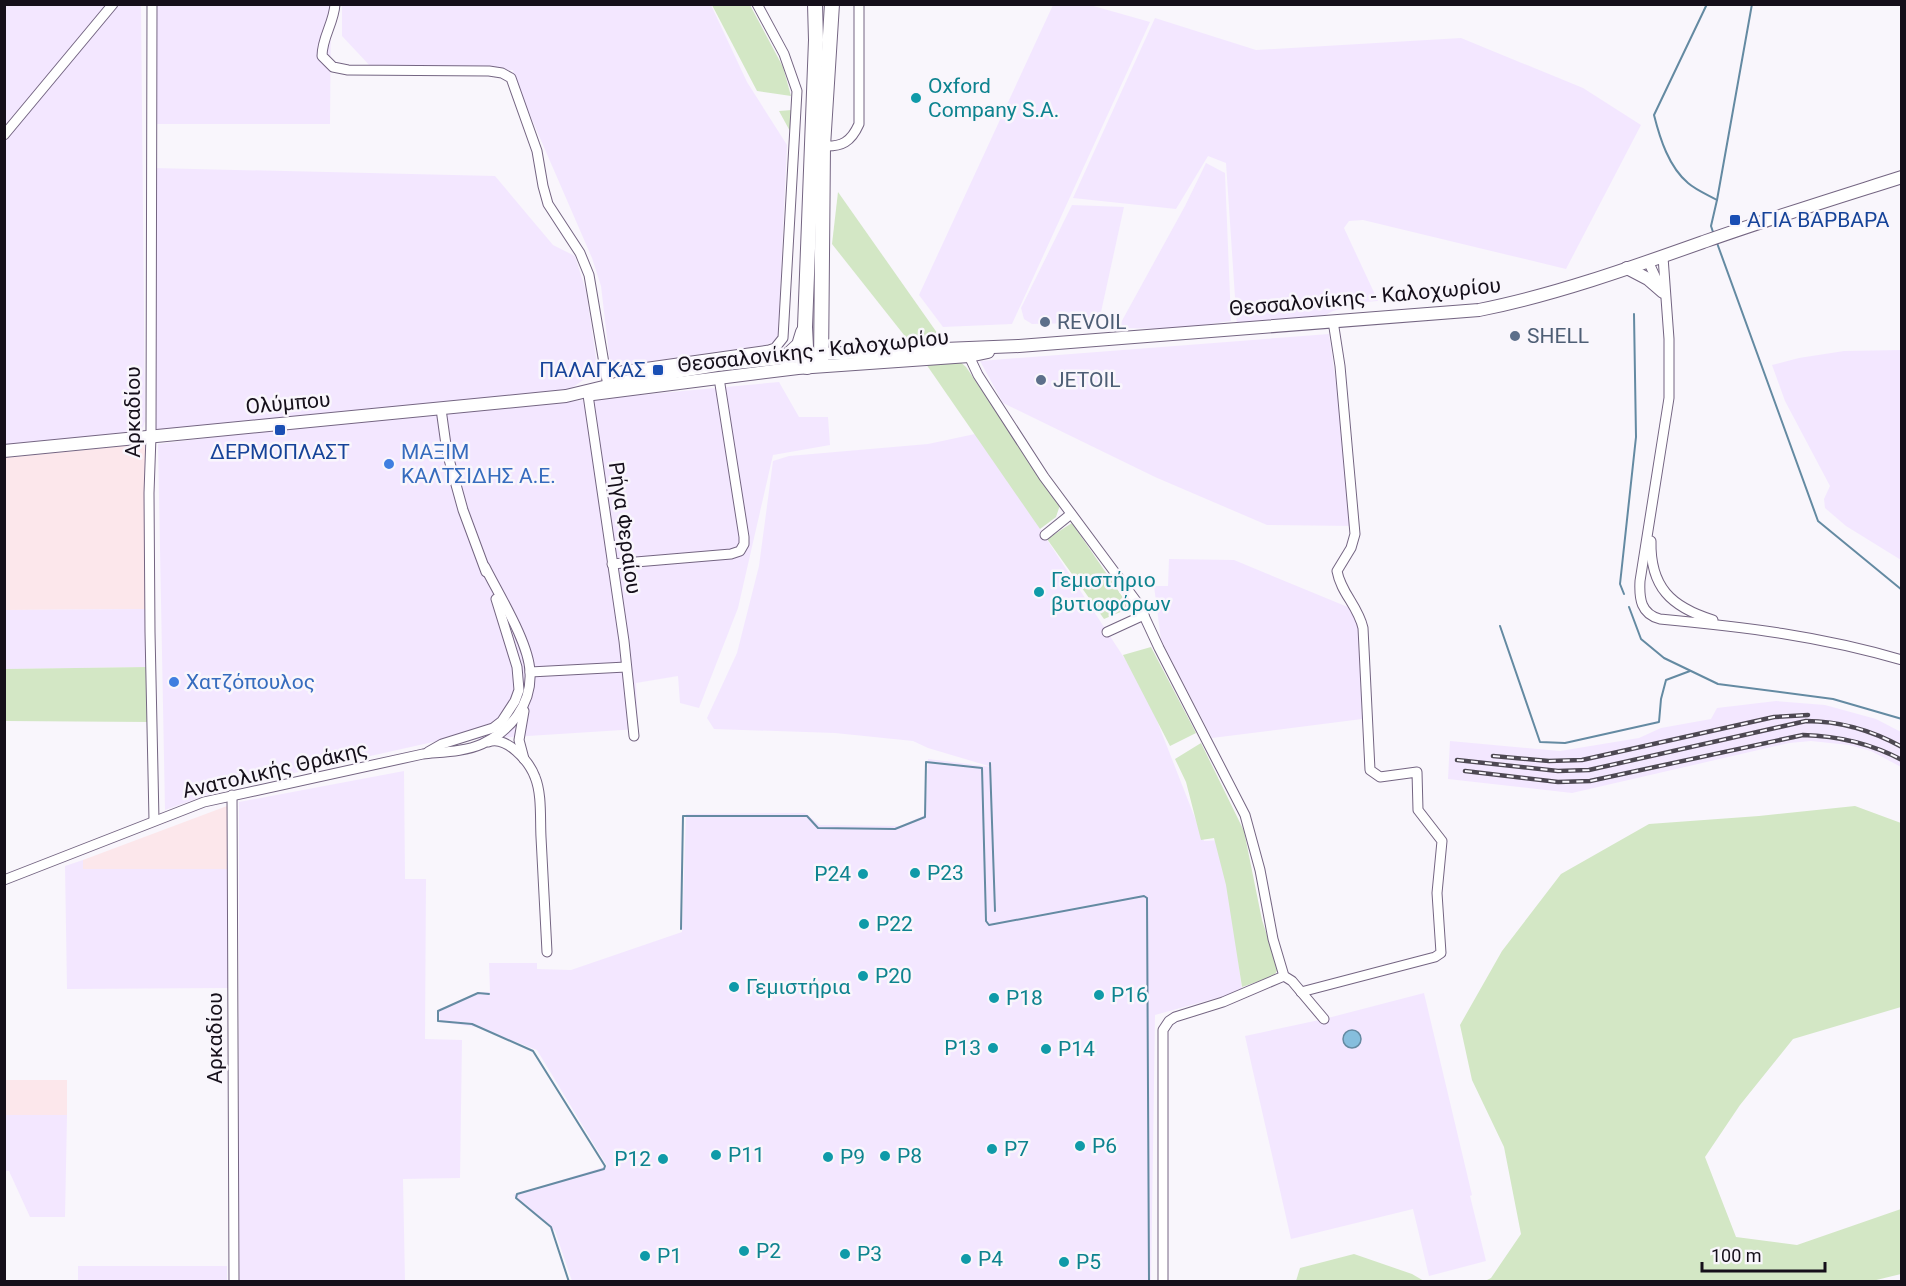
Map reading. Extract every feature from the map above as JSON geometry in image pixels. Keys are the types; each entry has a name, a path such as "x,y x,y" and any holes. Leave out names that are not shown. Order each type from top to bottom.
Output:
{"highway":[{"path":"806,361 805,327 816,40 815,4"},
{"path":"821,360 823,146 832,4"},
{"path":"785,358 799,345 805,327"}],"main road":[{"name":"Θεσσαλονίκης - Καλοχωρίου","path":"609,384 719,378 806,361 915,350 1019,346 1479,310 1510,304 1663,257 1705,241 1902,177"},
{"path":"1627,268 1648,279 1664,297"},
{"name":"Θεσσαλονίκης - Καλοχωρίου","path":"821,360 927,359 964,356 1019,346"},
{"name":"Θεσσαλονίκης - Καλοχωρίου","path":"574,394 588,394 609,384 717,365 785,358 806,361"},
{"path":"574,394 609,384"},
{"name":"Ολύμπου","path":"4,451 574,394"}],"street":[{"path":"4,135 113,4"},
{"name":"Αρκαδίου","path":"152,4 149,493 154,820"},
{"path":"335,4 334,15 322,44 322,56 333,67 348,70 489,71 502,73 510,78 537,151 548,204 580,253 589,275 609,384 682,361 769,350 780,343 784,327 797,91 787,60 757,4"},
{"path":"823,146 844,144 850,140 859,124 859,4"},
{"path":"1663,257 1664,297 1669,339 1669,398 1648,525 1640,592 1645,610 1654,618 1733,626 1829,640 1902,660"},
{"path":"1648,261 1664,297"},
{"path":"1301,992 1435,957 1441,953 1437,893 1442,841 1418,810 1418,772 1380,777 1370,770 1363,628 1360,614 1339,581 1337,571 1351,548 1355,534 1334,321"},
{"path":"784,327 805,327"},
{"path":"964,356 1071,513 1133,595 1144,615 1245,815 1260,870 1269,925 1284,976 1292,981 1324,1019"},
{"path":"612,564 731,554 740,551 744,544 744,537 719,378"},
{"name":"Ρήγα Φεραίου","path":"588,394 634,736"},
{"name":"Ανατολικής Θράκης","path":"423,754 442,744 493,728 515,701 519,690 517,666 485,567 463,510 447,452 441,409"},
{"path":"1044,535 1071,513"},
{"path":"1648,525 1652,569 1660,587 1668,597 1685,609 1733,626"},
{"name":"Ανατολικής Θράκης","path":"4,880 154,820 232,795 423,754 480,745 504,729 518,716 525,704 531,672 525,649 485,567"},
{"path":"1107,632 1144,615"},
{"path":"531,672 626,667"},
{"path":"524,761 519,740 525,704"},
{"path":"506,714 504,729 512,748"},
{"path":"493,728 504,729 519,740"},
{"path":"480,745 500,740 512,748 536,779 547,952"},
{"name":"Αρκαδίου","path":"232,795 234,1281"},
{"path":"1162,1281 1163,1030 1175,1017 1223,1002 1284,976"}],"shaded area":[{"path":"4,5 141,5 145,421 141,434 5,448"},
{"path":"153,5 331,5 330,124 154,124"},
{"path":"342,5 711,5 747,82 787,145 778,336 773,342 765,345 630,364 610,363 601,286 592,258 514,78 513,70 372,68 342,36"},
{"path":"1053,5 1090,5 1150,22 1012,324 943,327 919,295"},
{"path":"1155,18 1256,50 1461,38 1583,88 1641,125 1566,269 1363,220 1349,221 1344,228 1378,301 1365,302 1333,311 1316,320 1237,327 1226,163 1208,156 1176,209 1073,198"},
{"path":"1206,163 1225,173 1231,321 1175,329 1118,328 1185,206"},
{"path":"153,168 495,176 553,245 575,256 586,291 598,370 567,391 156,432 154,429"},
{"path":"1072,205 1124,207 1101,312 1081,323 1032,324 1024,319 1021,308"},
{"path":"1329,334 1356,526 1267,525 1155,477 1003,403 980,361"},
{"path":"1902,350 1901,560 1846,526 1825,508 1824,499 1830,486 1785,401 1772,365 1844,351"},
{"path":"779,382 799,417 828,417 830,445 773,455 738,608 699,708 680,703 678,676 636,683 638,729 433,742 227,788 165,810 158,444 441,409 531,405"},
{"path":"975,434 997,463 1136,676 1152,708 1204,841 1223,840 1242,991 1155,1015 1151,1282 572,1281 555,1231 513,1195 607,1166 537,1050 476,1027 440,1022 439,1009 483,992 490,992 489,963 537,963 537,969 571,970 682,932 686,814 805,813 820,825 900,826 925,815 928,759 992,767 928,748 913,741 835,733 714,729 707,718 737,653 759,566 773,461 789,456 928,444"},
{"path":"145,444 147,609 5,610 4,458"},
{"path":"1169,559 1234,560 1355,610 1358,622 1362,719 1212,738 1161,640 1154,586 1168,586"},
{"path":"147,609 148,667 5,669 4,610"},
{"path":"1776,701 1825,705 1876,719 1901,732 1901,767 1871,751 1849,745 1811,741 1789,743 1572,793 1448,779 1450,741 1560,751 1639,738 1661,728 1711,719 1717,708"},
{"path":"404,771 405,879 426,879 425,1039 462,1040 460,1178 403,1179 405,1281 239,1281 239,802"},
{"path":"227,806 228,869 83,869 83,860"},
{"path":"83,860 83,869 228,869 228,988 67,989 65,866"},
{"path":"1424,993 1486,1261 1429,1276 1413,1209 1291,1239 1245,1036 1324,1019"},
{"path":"4,1080 67,1080 67,1115 5,1115"},
{"path":"5,1115 67,1115 65,1217 30,1217 9,1171 5,1171"},
{"path":"78,1266 227,1266 227,1281 78,1281"}],"green space":[{"path":"712,5 750,5 783,67 791,96 757,91"},
{"path":"792,110 791,133 779,111"},
{"path":"838,192 940,337 908,340 832,244"},
{"path":"957,359 966,367 1060,505 1056,517 1040,529 926,364"},
{"path":"1072,523 1130,608 1104,619 1047,539"},
{"path":"1151,647 1196,733 1170,746 1123,655"},
{"path":"148,667 149,722 5,721 4,669"},
{"path":"1201,743 1244,831 1262,920 1278,969 1274,976 1242,987 1226,885 1214,838 1201,840 1186,782 1175,759"},
{"path":"1855,806 1901,823 1901,1007 1793,1039 1740,1105 1705,1157 1736,1237 1797,1245 1901,1209 1901,1274 1868,1282 1485,1281 1491,1278 1521,1234 1504,1147 1472,1080 1460,1025 1502,951 1561,874 1649,824"},
{"path":"1354,1254 1412,1274 1424,1281 1296,1281 1300,1268"}],"water":[{"path":"1348,1030 1356,1030 1361,1035 1359,1046 1348,1048 1343,1043 1343,1035"}],"waterway":[{"path":"1707,4 1654,115 1662,143 1670,161 1681,176 1691,186 1717,200 1711,226 1714,235"},
{"path":"1717,200 1752,4"},
{"path":"1717,243 1818,521 1902,590"},
{"path":"1624,594 1620,584 1636,437 1634,314"},
{"path":"1629,607 1641,639 1664,658 1718,684 1833,699 1902,719"},
{"path":"1500,626 1540,742 1565,743 1659,722 1661,699 1666,680 1690,671"},
{"path":"681,929 683,816 807,816 818,828 895,829 925,817 926,762 982,768 986,921 989,925 1144,896 1147,898 1149,1282"},
{"path":"990,763 995,911"},
{"path":"489,994 478,993 438,1011 438,1021 472,1024 533,1051 605,1166 604,1169 517,1194 516,1198 551,1227 569,1282"}],"railway":[{"path":"1493,756 1549,761 1582,760 1774,717 1808,715"},
{"path":"1457,760 1558,771 1589,770 1806,721 1856,728 1902,747"},
{"path":"1465,771 1558,782 1590,781 1803,735 1854,742 1878,749 1902,760"}],"place":[{"name":"Oxford Company S.A.","path":"916,98"},
{"name":"ΑΓΙΑ ΒΑΡΒΑΡΑ","path":"1735,220"},
{"name":"REVOIL","path":"1045,322"},
{"name":"SHELL","path":"1515,336"},
{"name":"ΠΑΛΑΓΚΑΣ","path":"658,370"},
{"name":"JETOIL","path":"1041,380"},
{"name":"ΔΕΡΜΟΠΛΑΣΤ","path":"280,430"},
{"name":"ΜΑΞΙΜ ΚΑΛΤΣΙΔΗΣ Α.Ε.","path":"389,464"},
{"name":"Γεμιστήριο βυτιοφόρων","path":"1039,592"},
{"name":"Χατζόπουλος","path":"174,682"},
{"name":"P23","path":"915,873"},
{"name":"P24","path":"863,874"},
{"name":"P22","path":"864,924"},
{"name":"P20","path":"863,976"},
{"name":"Γεμιστήρια","path":"734,987"},
{"name":"P16","path":"1099,995"},
{"name":"P18","path":"994,998"},
{"name":"P13","path":"993,1048"},
{"name":"P14","path":"1046,1049"},
{"name":"P6","path":"1080,1146"},
{"name":"P7","path":"992,1149"},
{"name":"P11","path":"716,1155"},
{"name":"P8","path":"885,1156"},
{"name":"P9","path":"828,1157"},
{"name":"P12","path":"663,1159"},
{"name":"P2","path":"744,1251"},
{"name":"P3","path":"845,1254"},
{"name":"P1","path":"645,1256"},
{"name":"P4","path":"966,1259"},
{"name":"P5","path":"1064,1262"}]}
